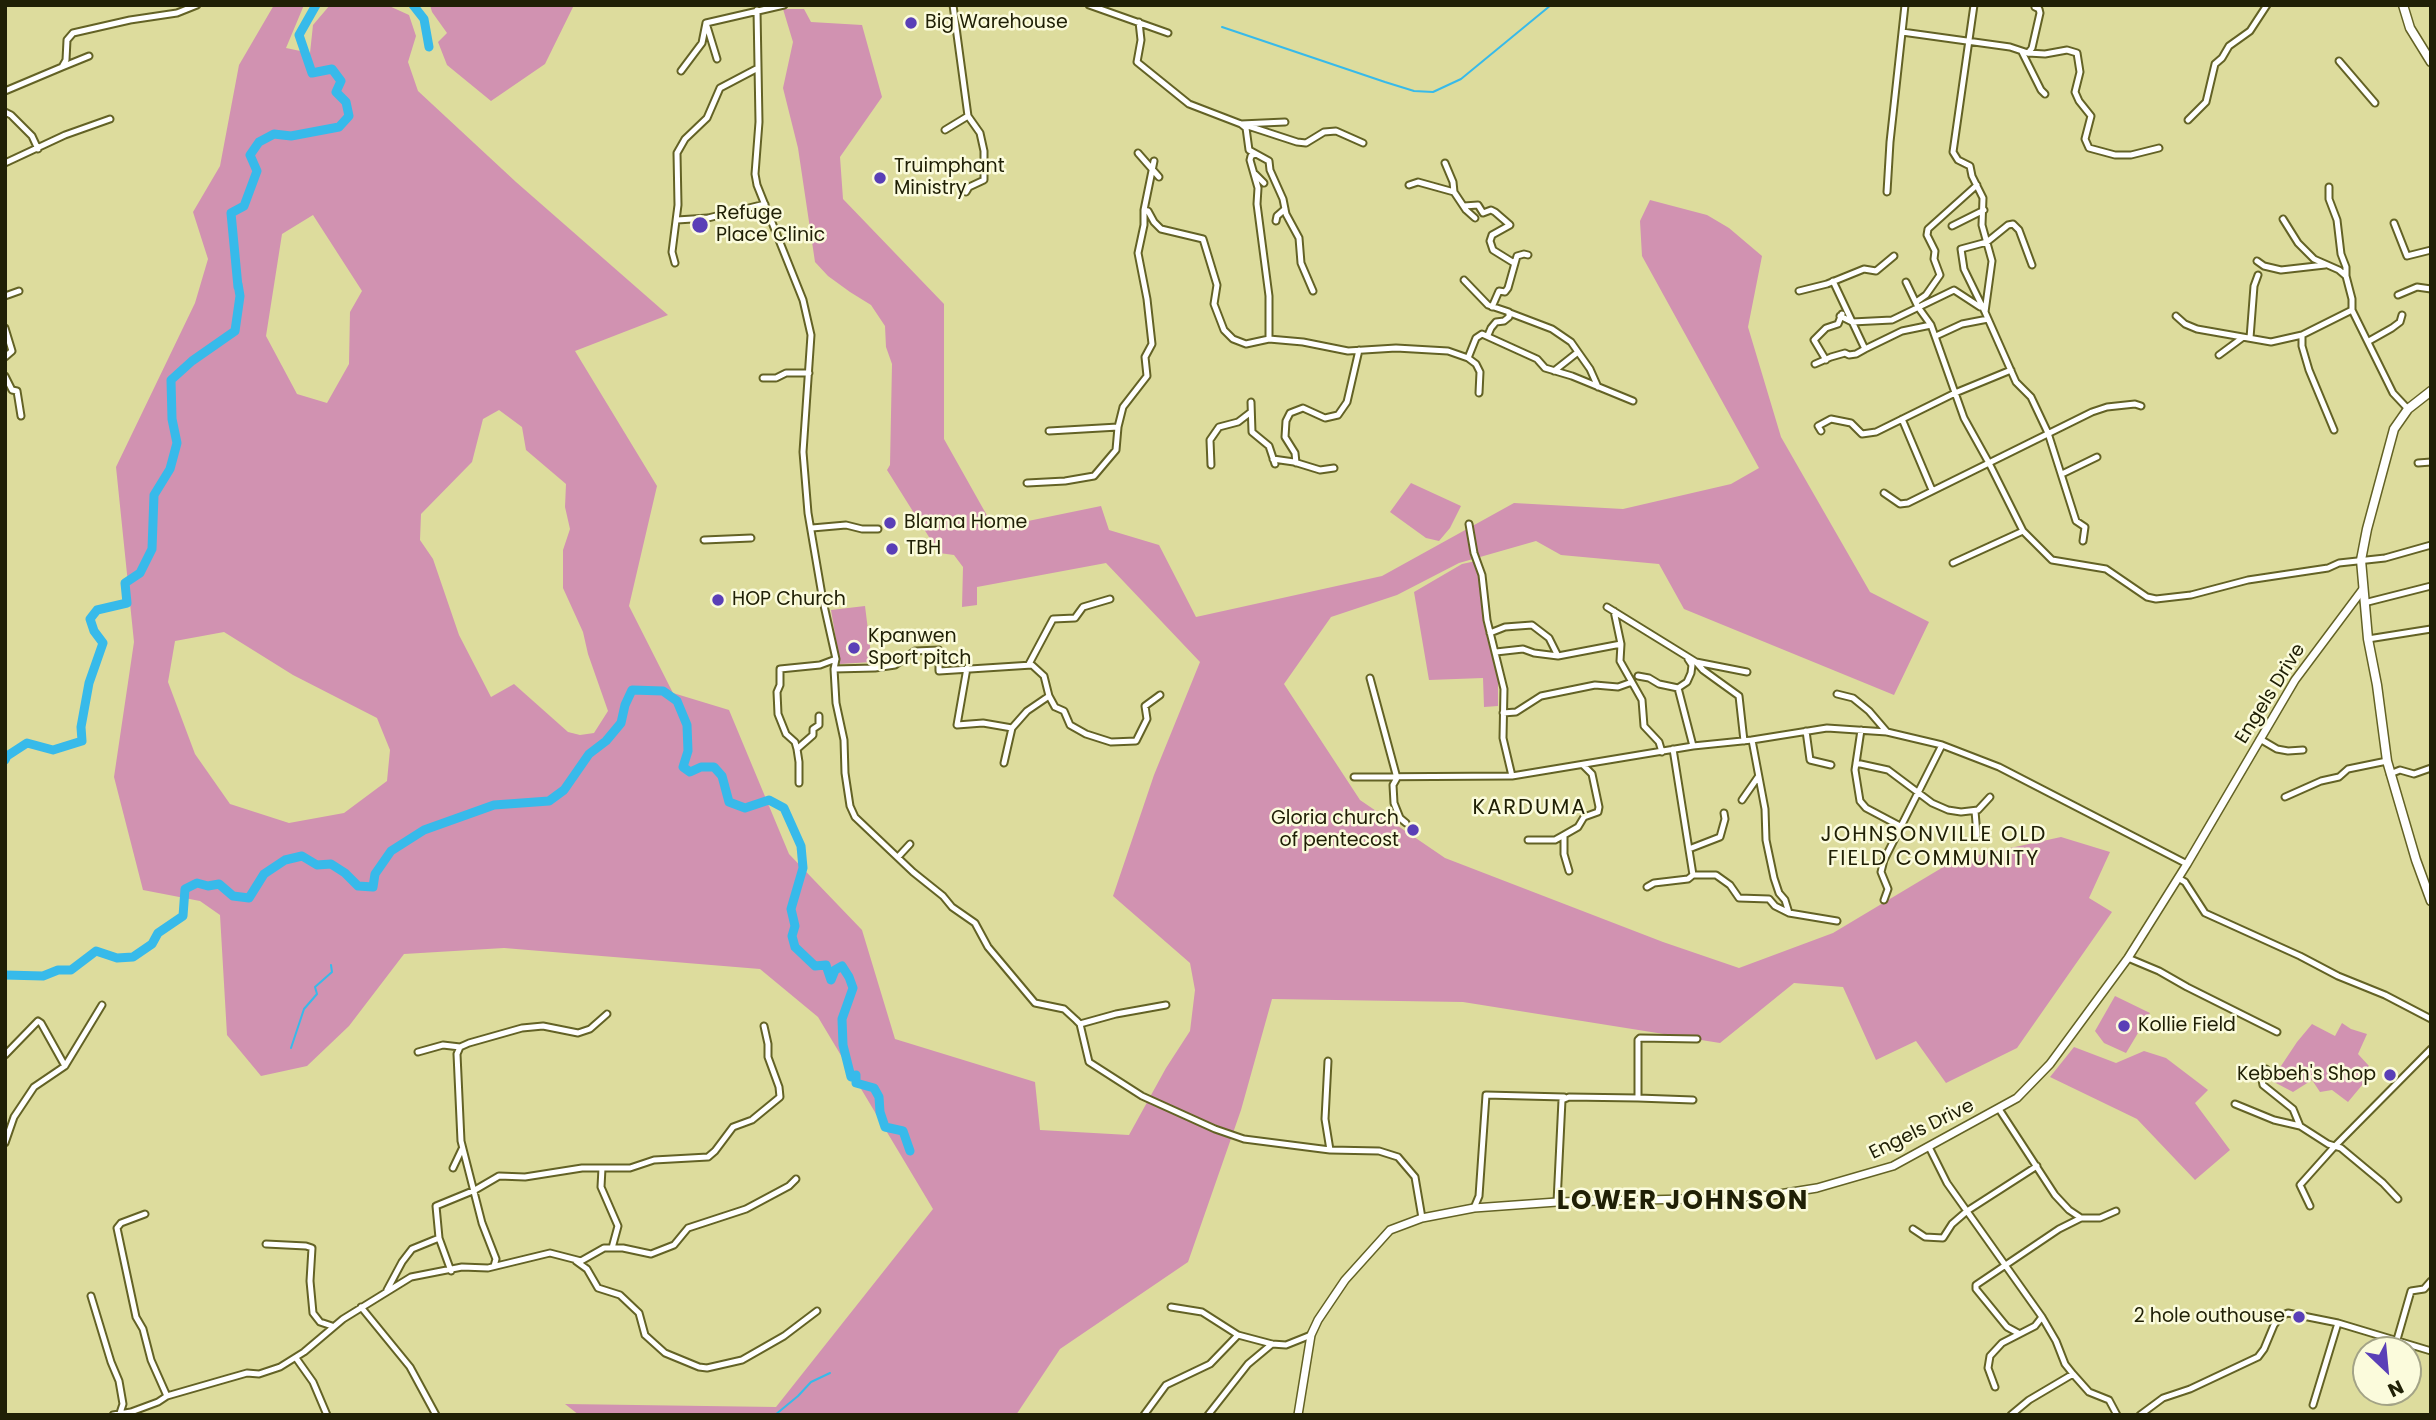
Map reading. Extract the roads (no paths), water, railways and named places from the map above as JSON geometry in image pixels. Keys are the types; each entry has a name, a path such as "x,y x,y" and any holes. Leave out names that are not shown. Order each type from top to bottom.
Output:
{"main road":[{"path":"2403,5 2410,28 2428,52 2431,62"},
{"path":"2431,391 2397,423 2390,441 2361,560 2368,639 2387,761 2431,901"}],"street":[{"path":"62,66 66,60 67,40 73,33 177,13 197,5"},
{"path":"706,23 784,5"},
{"path":"953,5 968,116 980,133 984,151 984,180 969,187 966,192"},
{"path":"1089,5 1168,33"},
{"path":"1887,192 1905,5"},
{"path":"1975,5 1953,152 1958,160 1970,166 1983,198 1982,225 1992,261 1985,312"},
{"path":"2188,120 2206,102 2215,64 2229,46 2250,31 2267,5"},
{"path":"2025,53 2032,48 2040,13 2035,7"},
{"path":"757,10 759,122 755,174 803,300 811,335 803,452 822,601 836,659 836,703 844,740 845,773 850,806 855,817 943,896 952,908 975,923 988,947 1035,1003 1064,1009 1080,1024 1089,1062 1142,1096 1189,1119 1244,1139 1330,1150 1379,1152 1398,1157 1415,1177 1422,1218"},
{"path":"1139,22 1141,40 1137,62 1189,104 1297,142 1306,143 1324,132 1336,131 1363,143"},
{"path":"706,23 716,60"},
{"path":"681,71 702,43 706,23"},
{"path":"1902,32 2010,47 2025,53 2045,54 2067,50 2077,53 2080,72 2075,92 2091,116 2085,142 2092,150 2115,155 2131,155 2159,148"},
{"path":"2025,53 2040,90 2045,94"},
{"path":"5,91 89,56"},
{"path":"2339,61 2375,103"},
{"path":"675,263 673,248 677,220 676,157 680,148 708,118 720,88 758,68"},
{"path":"5,112 32,136 37,149"},
{"path":"945,130 968,116"},
{"path":"5,163 110,119"},
{"path":"1241,124 1285,122"},
{"path":"1241,124 1246,128 1249,150 1269,160 1270,170 1299,238 1301,264 1314,290"},
{"path":"1138,153 1159,177"},
{"path":"1255,153 1251,160 1255,174 1269,296 1269,340"},
{"path":"1027,483 1094,476 1116,450 1123,407 1147,376 1145,357 1152,344 1138,253 1154,160"},
{"path":"1445,163 1454,192 1475,218"},
{"path":"1255,174 1264,183"},
{"path":"1409,185 1418,182 1454,192"},
{"path":"1917,305 1940,275 1934,259 1935,251 1927,235 1928,229 1977,186"},
{"path":"2329,187 2329,199 2337,220 2341,254 2346,267 2351,310 2393,393 2409,409"},
{"path":"677,220 708,218 765,204"},
{"path":"1464,206 1478,205 1483,213 1491,210 1510,225 1492,235 1490,241 1493,250 1514,263"},
{"path":"1276,221 1277,216 1285,209"},
{"path":"1144,210 1148,211 1161,229 1203,239 1217,285 1214,304 1224,330 1233,339 1246,344 1269,340 1303,342 1348,351 1396,348 1437,350 1468,358 1480,372 1479,393"},
{"path":"1952,226 1984,210"},
{"path":"2283,219 2298,243 2314,259 2346,276"},
{"path":"2394,223 2407,256 2431,250"},
{"path":"2032,265 2020,230 2013,224 1987,242 1965,247 1960,251 1964,269 2016,382 2031,397 2048,433 2076,521 2085,527 2083,541"},
{"path":"1492,307 1499,291 1505,292 1508,288 1517,256 1528,255"},
{"path":"1799,291 1864,269 1876,271 1894,256"},
{"path":"2257,261 2264,267 2281,270 2325,265"},
{"path":"2250,338 2258,275"},
{"path":"1464,280 1492,307 1552,329 1571,342 1590,369 1598,387"},
{"path":"1833,281 1865,349"},
{"path":"1906,282 1936,336 1964,418 2023,530 2052,560 2106,569 2147,597 2156,599 2191,595 2248,579 2385,558 2431,545"},
{"path":"2398,295 2417,288 2431,289"},
{"path":"1840,316 1852,322 1892,320 1917,305 1954,290 1985,312"},
{"path":"5,296 19,291"},
{"path":"2176,316 2197,329 2271,342 2302,335 2351,310"},
{"path":"1826,360 1814,341 1826,328 1838,324 1840,316 1847,311"},
{"path":"1488,335 1496,322 1509,317 1509,312"},
{"path":"2369,341 2400,322 2402,315"},
{"path":"1936,336 1962,324 1988,319"},
{"path":"1815,364 1845,353 1856,354 1902,331 1931,325"},
{"path":"5,328 12,351 5,356"},
{"path":"1468,358 1476,338 1482,334 1488,335 1536,359 1545,368 1633,401"},
{"path":"2302,335 2302,346 2309,370 2334,430"},
{"path":"2219,355 2242,338"},
{"path":"1296,463 1295,453 1285,437 1286,421 1290,413 1303,408 1325,418 1338,415 1347,402 1359,350"},
{"path":"1554,370 1578,352"},
{"path":"1821,431 1818,426 1831,418 1851,423 1862,434 1876,432 1955,393 2011,370"},
{"path":"764,378 776,378 786,373 809,373"},
{"path":"5,376 12,390 17,391 21,416"},
{"path":"1251,402 1252,432 1269,446 1274,462 1296,463 1320,470 1334,468"},
{"path":"1884,493 1900,504 1908,503 2048,433 2108,407 2134,404 2141,406"},
{"path":"1211,465 1210,440 1219,427 1238,422 1251,412"},
{"path":"1902,419 1933,490"},
{"path":"1049,431 1118,427"},
{"path":"2062,474 2097,457"},
{"path":"2418,463 2431,462"},
{"path":"1469,524 1474,553 1482,575 1490,634 1504,689 1503,738 1512,776"},
{"path":"811,528 846,525 862,530 878,529"},
{"path":"1954,564 2023,530"},
{"path":"704,540 751,538"},
{"path":"2364,603 2431,586"},
{"name":"Engels Drive","path":"1298,1415 1311,1335 1318,1320 1345,1280 1390,1230 1422,1218 1474,1208 1557,1202 1731,1198 1789,1193 1828,1185 1893,1166 2017,1098 2050,1064 2128,958 2187,864 2295,680 2363,589"},
{"path":"1029,664 1053,619 1074,618 1083,607 1110,599"},
{"path":"1662,752 1659,742 1644,726 1642,700 1620,661 1621,644 1610,609 1696,662 1747,672"},
{"path":"1490,634 1505,627 1532,625 1549,638 1558,656"},
{"path":"2368,639 2431,629"},
{"path":"1496,652 1523,649 1558,656 1621,644"},
{"path":"834,669 895,665 915,651 939,650 939,671 1029,664 1044,676 1049,696 1055,707 1064,711 1070,725 1086,734 1111,742 1136,741 1147,719 1145,706 1160,695"},
{"path":"1639,676 1678,688 1687,682 1691,673 1692,665 1688,658"},
{"path":"799,783 795,742 786,734 778,714 780,669 820,665 836,659"},
{"path":"1696,662 1739,696 1744,741"},
{"path":"967,668 957,724 983,723 1012,728"},
{"path":"1370,678 1397,778 1393,785 1394,803 1400,818 1406,823"},
{"path":"1503,713 1516,712 1541,696 1595,685 1618,687 1632,681"},
{"path":"1678,688 1693,746"},
{"path":"1837,694 1853,698 1887,732"},
{"path":"1004,763 1012,728 1027,711 1049,696"},
{"path":"797,749 813,735 813,729 819,725 819,716"},
{"path":"1354,777 1512,776 1693,746 1827,728 1887,732 1942,745 1999,767 2187,864"},
{"path":"1861,730 1856,763 1856,786 1860,802 1900,826"},
{"path":"1806,731 1811,760 1830,765"},
{"path":"2260,739 2277,749 2302,750"},
{"path":"1752,740 1774,878 1789,913"},
{"path":"1884,900 1888,885 1881,872 1900,826 1942,745"},
{"path":"1673,750 1693,875"},
{"path":"2285,797 2339,776 2348,769 2387,761"},
{"path":"1856,763 1888,770 1932,803 1948,810 1975,811 1990,797"},
{"path":"1528,840 1555,840 1578,827 1584,817 1598,812 1592,774 1583,765"},
{"path":"2390,774 2400,770 2414,774 2431,768"},
{"path":"1742,800 1758,777"},
{"path":"1975,811 1977,835"},
{"path":"1689,849 1720,837 1724,813"},
{"path":"1564,835 1564,854 1569,871"},
{"path":"898,856 910,844"},
{"path":"1647,887 1654,883 1688,879 1693,875 1716,875 1730,885 1739,898 1769,899 1775,906 1789,913 1837,921"},
{"path":"2178,878 2185,882 2205,913 2338,976 2385,995 2431,1019"},
{"path":"2128,958 2159,971 2277,1032"},
{"path":"5,1143 14,1117 34,1087 65,1066 102,1005"},
{"path":"1080,1024 1166,1005"},
{"path":"418,1052 443,1045 460,1047 522,1028 543,1026 578,1033 590,1029 607,1014"},
{"path":"5,1055 37,1021 41,1023 65,1066"},
{"path":"451,1271 439,1238 436,1206 499,1176 525,1177 582,1168 630,1168 654,1160 708,1157 733,1127 752,1120 780,1097 768,1057 764,1026"},
{"path":"1638,1098 1638,1040 1697,1039"},
{"path":"460,1047 457,1054 463,1148 482,1223 496,1259 494,1266"},
{"path":"2310,1206 2300,1185 2431,1049"},
{"path":"1328,1061 1325,1119 1330,1150"},
{"path":"2266,1069 2263,1085 2293,1109 2300,1126"},
{"path":"1474,1208 1479,1196 1486,1094 1693,1100"},
{"path":"1557,1202 1564,1097"},
{"path":"2235,1104 2274,1120 2300,1126 2351,1156 2398,1199"},
{"path":"1999,1109 2055,1195 2081,1218"},
{"path":"1929,1147 1947,1183 2042,1318 2056,1341 2065,1364 2089,1392 2109,1400 2117,1415"},
{"path":"453,1168 463,1148"},
{"path":"1913,1229 1925,1237 1943,1238 1952,1224 1967,1211 2036,1166"},
{"path":"602,1168 601,1187 618,1226 612,1248"},
{"path":"117,1414 131,1412 167,1396 247,1373 259,1374 280,1367 304,1352 332,1326 411,1277 462,1267 494,1266 550,1252 581,1261 604,1248 623,1248 651,1254 674,1245 688,1228 746,1209 789,1186 796,1179"},
{"path":"2018,1333 2007,1328 1976,1289 1976,1285 2059,1229 2081,1218 2099,1218 2116,1211"},
{"path":"145,1214 121,1223 117,1228 136,1317 143,1329 151,1360 167,1396"},
{"path":"385,1293 412,1249 439,1238"},
{"path":"266,1244 312,1248 310,1281 313,1313 320,1322 332,1326"},
{"path":"573,1259 587,1269 598,1288 620,1295 639,1313 645,1335 665,1353 699,1367 742,1360 784,1336 817,1311"},
{"path":"2398,1336 2411,1291 2424,1289 2431,1281"},
{"path":"91,1296 119,1381 123,1404 117,1414"},
{"path":"361,1307 410,1367 436,1415"},
{"path":"1171,1307 1202,1312 1238,1335 1272,1344 1286,1345 1311,1335"},
{"path":"2140,1415 2162,1398 2190,1389 2258,1357 2281,1316 2293,1313 2381,1336"},
{"path":"1995,1387 1988,1368 1990,1356 2002,1343 2035,1326 2042,1318"},
{"path":"2313,1405 2339,1323"},
{"path":"1144,1415 1166,1385 1210,1364 1238,1335"},
{"path":"1208,1415 1248,1364 1272,1344"},
{"path":"296,1357 313,1382 327,1415"},
{"path":"2011,1415 2029,1400 2073,1374"}],"waterway":[{"path":"238,287 231,213 244,206 257,171 250,155 259,142 274,134 291,136 339,127 349,116 346,102 336,92 341,81 332,69 312,73 299,35 316,5"},
{"path":"413,5 424,19 429,47"},
{"path":"1222,27 1414,91 1433,92 1461,79 1551,5"},
{"path":"5,760 27,743 53,750 82,741 81,727 89,683 103,643 94,631 90,619 97,610 127,603 125,583 140,573 152,549 154,495 170,469 177,443 172,419 171,380 192,361 235,331 240,296 238,284"},
{"path":"5,975 43,976 58,970 71,970 96,951 117,958 133,957 152,944 158,933 183,916 185,889 197,883 208,886 219,884 233,896 249,898 264,874 285,860 302,856 317,865 331,864 358,886 373,887 375,874 391,851 424,830 494,805 549,801 564,790 589,754 606,741 621,723 632,690 663,691 677,701 687,725 688,751 683,767 690,772 701,767 714,767 722,776 729,802 745,808 769,800 784,808 801,846 803,868 791,909 795,926 792,936 795,947 815,966 826,965 831,980 835,970 842,966 849,977 853,988 842,1019 843,1045 851,1077 856,1075 856,1083 874,1088 879,1097 885,1127 903,1131 910,1151"},
{"path":"291,1048 304,1009 317,994 315,987 332,972 331,965"},
{"path":"775,1415 811,1382 830,1373"}],"place":[{"name":"Big Warehouse","path":"911,23"},
{"name":"Truimphant Ministry","path":"880,178"},
{"name":"Refuge Place Clinic","path":"700,225"},
{"name":"Blama Home","path":"890,523"},
{"name":"TBH","path":"892,549"},
{"name":"HOP Church","path":"718,600"},
{"name":"Kpanwen Sport pitch","path":"854,648"},
{"name":"Gloria church of pentecost","path":"1413,830"},
{"name":"Kollie Field","path":"2124,1026"},
{"name":"Kebbeh's Shop","path":"2390,1075"},
{"name":"2 hole outhouse","path":"2299,1317"}],"district":[{"name":"KARDUMA","path":"1530,809"},
{"name":"JOHNSONVILLE OLD FIELD COMMUNITY","path":"1934,848"},
{"name":"LOWER JOHNSON","path":"1683,1202"}]}
